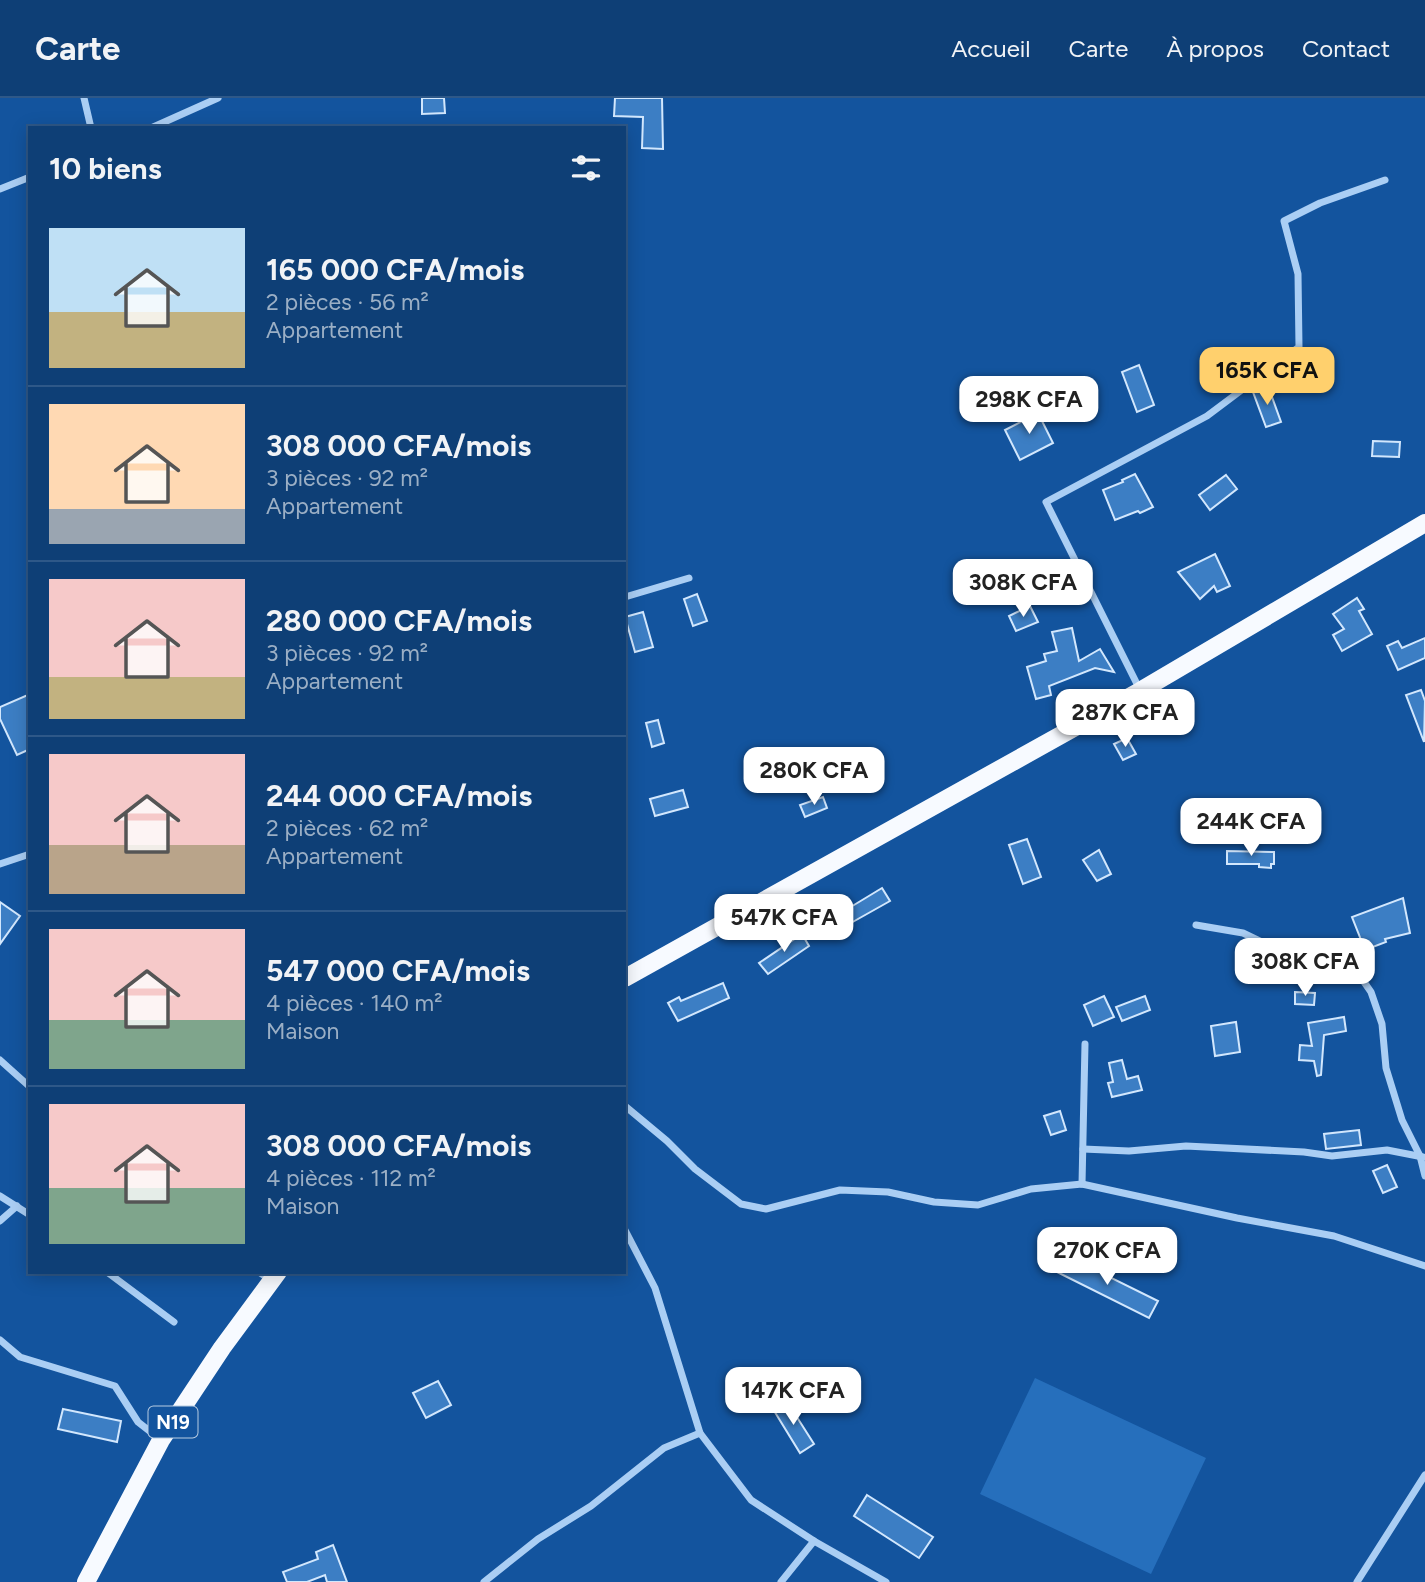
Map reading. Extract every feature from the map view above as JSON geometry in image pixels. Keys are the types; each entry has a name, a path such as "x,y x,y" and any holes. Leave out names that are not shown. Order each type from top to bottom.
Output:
{"main road":[{"path":"626,977 1140,691 1425,523"},
{"name":"N19","path":"86,1582 161,1440 269,1275"}],"street":[{"path":"84,98 91,126"},
{"path":"155,126 218,98"},
{"path":"0,189 28,178"},
{"path":"1140,691 1046,502 1207,416 1299,347 1298,274 1284,221 1320,203 1385,180"},
{"path":"626,597 690,578"},
{"path":"1,862 28,855"},
{"path":"1196,925 1243,933 1291,956 1325,959 1355,970 1371,992 1382,1024 1386,1068 1402,1120 1422,1157 1425,1176"},
{"path":"1082,1184 1085,1044"},
{"path":"0,1060 28,1085"},
{"path":"626,1107 695,1169 741,1204 766,1209 840,1190 888,1192 934,1202 978,1205 1031,1189 1082,1184 1334,1236 1425,1265"},
{"path":"1083,1149 1129,1151 1186,1146 1332,1156 1387,1150 1422,1157"},
{"path":"0,1196 28,1214"},
{"path":"0,1222 17,1206"},
{"path":"626,1232 655,1289 700,1433 751,1500 814,1541 886,1582"},
{"path":"110,1274 174,1322"},
{"path":"0,1340 20,1357 115,1387 138,1422 161,1440"},
{"path":"484,1582 538,1539 591,1507 664,1448 700,1433"},
{"path":"1357,1582 1425,1475"},
{"path":"781,1582 814,1541"}],"shaded area":[{"path":"1035,1378 1206,1458 1151,1574 980,1494"}],"building":[{"path":"422,98 444,98 445,113 422,114"},
{"path":"615,98 662,98 663,149 642,148 643,117 614,116"},
{"path":"1139,365 1154,405 1137,412 1122,372"},
{"path":"1268,386 1281,422 1266,427 1253,392"},
{"path":"1038,413 1053,443 1020,460 1005,430"},
{"path":"1373,441 1400,442 1399,457 1372,456"},
{"path":"1135,474 1153,507 1115,520 1103,490"},
{"path":"1226,475 1237,489 1210,510 1199,495"},
{"path":"1215,554 1230,586 1217,592 1214,586 1200,599 1178,572"},
{"path":"697,594 707,621 693,626 684,599"},
{"path":"1357,598 1364,609 1359,611 1372,634 1342,651 1333,635 1344,629 1333,614"},
{"path":"1030,606 1038,622 1016,631 1009,616"},
{"path":"643,612 653,647 635,652 626,617"},
{"path":"1072,628 1079,661 1100,649 1114,672 1095,668 1049,686 1051,695 1036,699 1027,667 1046,661 1044,654 1057,651 1052,632"},
{"path":"1425,638 1425,658 1398,670 1387,646 1398,641 1402,648"},
{"path":"1421,690 1425,701 1424,742 1406,695"},
{"path":"28,695 28,750 17,755 0,719 0,707"},
{"path":"658,720 664,743 652,747 646,723"},
{"path":"1127,738 1136,754 1123,760 1114,744"},
{"path":"683,790 688,807 655,816 650,799"},
{"path":"823,797 827,808 805,817 800,805"},
{"path":"1027,839 1041,877 1023,884 1009,845"},
{"path":"1099,850 1111,874 1097,881 1083,860"},
{"path":"1227,851 1274,852 1274,864 1271,864 1271,868 1259,867 1259,864 1227,864"},
{"path":"882,888 890,901 833,933 826,922"},
{"path":"1403,898 1410,933 1385,939 1386,942 1365,950 1352,917"},
{"path":"0,902 20,916 0,944"},
{"path":"802,934 809,946 768,974 759,963"},
{"path":"723,983 729,998 678,1021 668,1003 679,997 681,1001"},
{"path":"1295,992 1315,993 1314,1005 1295,1004"},
{"path":"1104,996 1114,1017 1093,1026 1084,1005"},
{"path":"1145,996 1150,1010 1122,1021 1116,1007"},
{"path":"1344,1017 1346,1031 1324,1035 1321,1075 1317,1076 1314,1061 1299,1060 1300,1045 1312,1046 1308,1023"},
{"path":"1236,1022 1240,1052 1215,1056 1211,1026"},
{"path":"1122,1060 1127,1079 1138,1076 1142,1090 1112,1097 1108,1083 1113,1082 1109,1063"},
{"path":"1060,1111 1066,1130 1051,1135 1044,1116"},
{"path":"1359,1130 1361,1145 1326,1149 1324,1134"},
{"path":"1387,1165 1397,1187 1383,1193 1373,1171"},
{"path":"1065,1255 1158,1301 1149,1318 1057,1272"},
{"path":"438,1381 451,1405 426,1418 413,1393"},
{"path":"786,1400 814,1444 800,1453 773,1409"},
{"path":"63,1409 121,1421 117,1442 58,1429"},
{"path":"867,1495 933,1537 919,1558 854,1516"},
{"path":"333,1545 347,1582 327,1582 325,1575 307,1582 287,1582 283,1572 318,1559 316,1552"}]}
